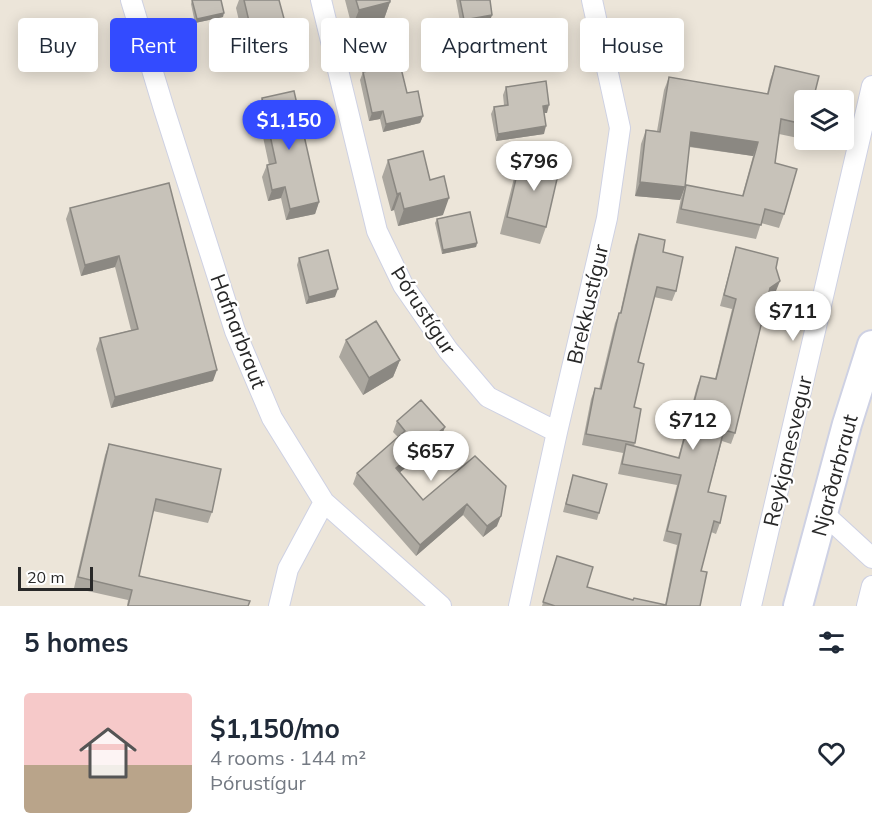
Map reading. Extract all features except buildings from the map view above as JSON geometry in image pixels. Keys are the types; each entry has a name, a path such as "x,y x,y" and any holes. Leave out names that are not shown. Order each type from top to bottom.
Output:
{"main road":[{"name":"Njarðarbraut","path":"798,606 847,424 872,345"}],"street":[{"name":"Hafnarbraut","path":"132,0 164,109 235,331 272,418 324,502 441,606"},
{"name":"Þórustígur","path":"321,0 378,231 403,285 448,351 488,397 557,432"},
{"name":"Brekkustígur","path":"519,606 557,432 608,218 620,128 592,0"},
{"name":"Reykjanesvegur","path":"751,606 872,86"},
{"path":"279,606 288,569 324,502"},
{"path":"823,513 872,558"},
{"path":"867,606 872,586"}]}
